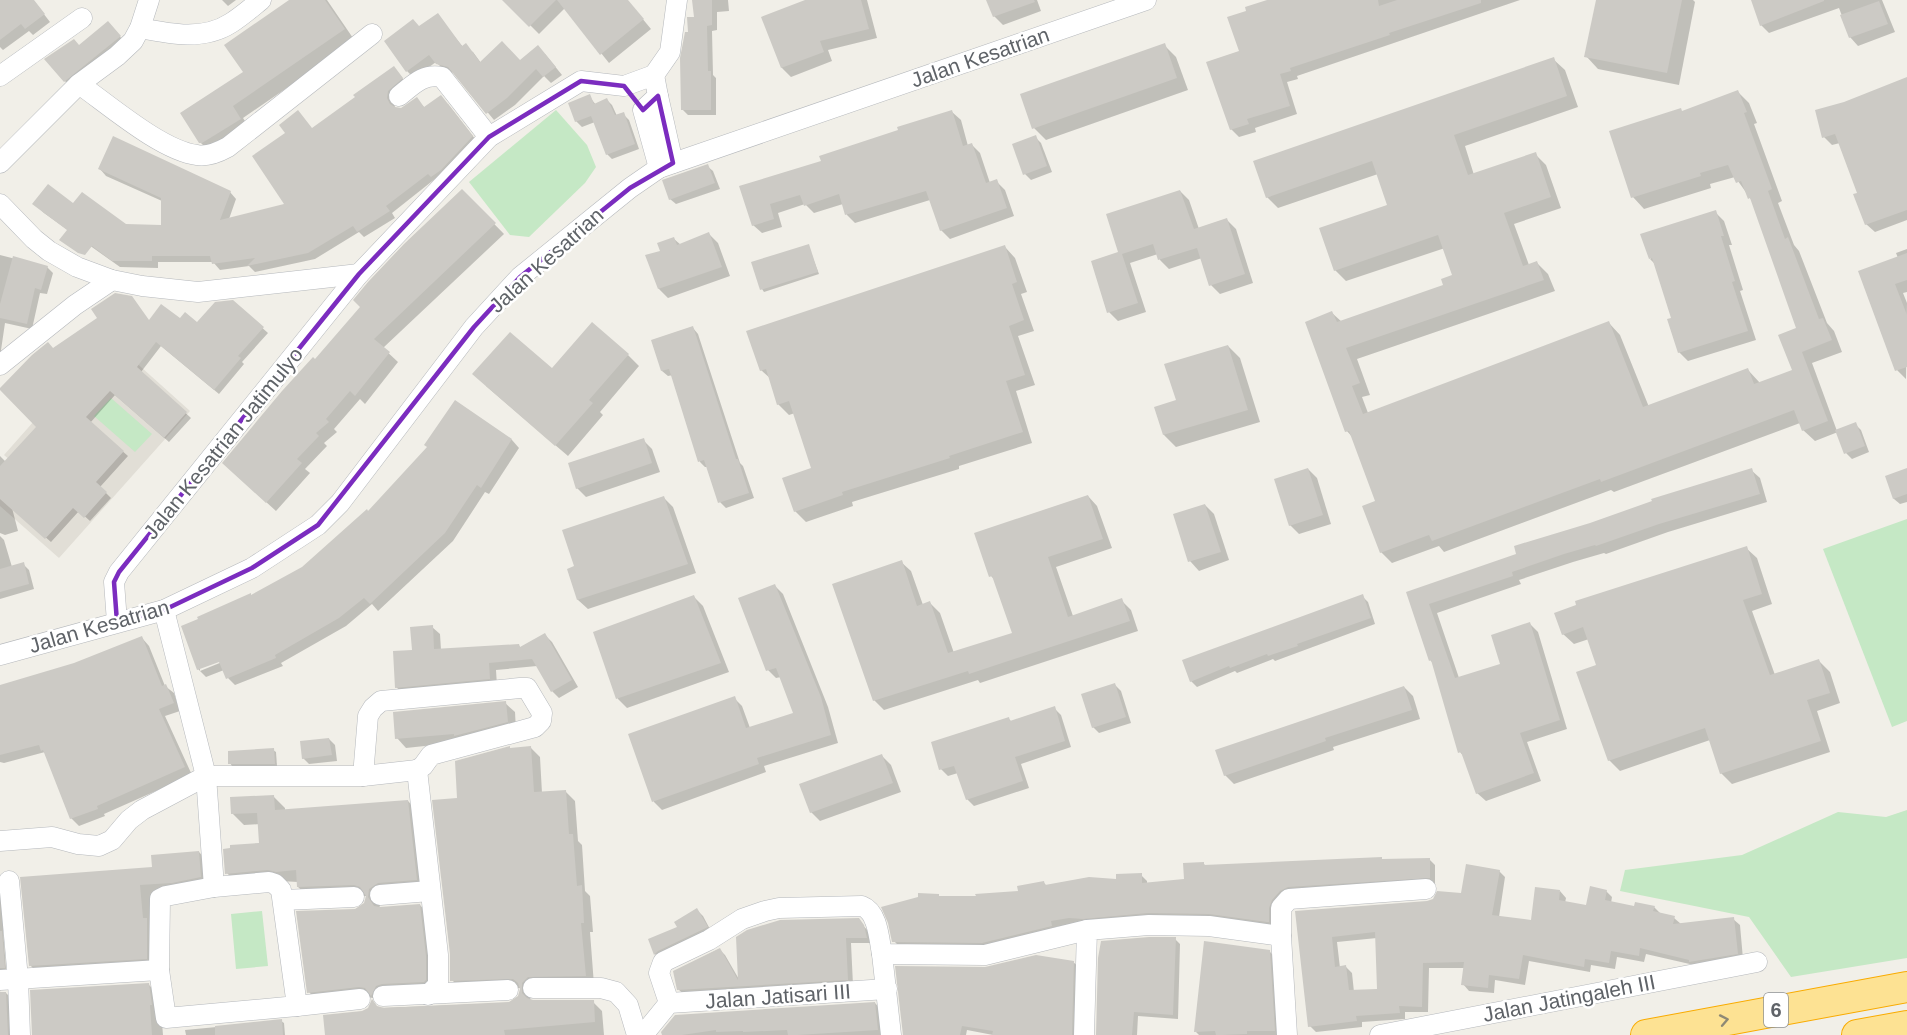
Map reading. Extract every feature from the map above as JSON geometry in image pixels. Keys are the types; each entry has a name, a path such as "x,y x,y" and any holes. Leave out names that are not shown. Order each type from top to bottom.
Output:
{"highway":[{"name":"6","path":"1646,1035 1907,987"},
{"path":"1857,1035 1907,1026"}],"street":[{"path":"0,163 79,84 133,41 149,0"},
{"path":"140,28 176,35 201,34 230,24 261,0"},
{"path":"666,166 654,75 670,52 677,0"},
{"name":"Jalan Kesatrian","path":"0,656 164,610 252,567 318,525 340,503 474,327 520,278 630,188 666,166 1146,0"},
{"path":"0,76 82,18"},
{"path":"79,84 160,141 178,151 200,156 216,153 228,147 372,34"},
{"path":"399,96 421,78 434,75 442,77 489,137"},
{"name":"Jalan Kesatrian Jatimulyo","path":"117,622 114,582 119,572 359,274 489,137 581,81 624,86 654,75"},
{"path":"624,86 643,110 666,166"},
{"path":"643,110 658,96"},
{"path":"0,204 20,226 49,251 77,267 112,280 142,286 198,292 359,274"},
{"path":"0,365 75,305 112,280"},
{"path":"164,610 206,776 214,887"},
{"path":"0,841 52,837 78,844 99,846 112,840 129,820 142,810 206,776 363,776 417,770 431,755 535,727 541,721 542,713 527,688 381,701 368,716 363,776"},
{"path":"417,770 438,956 439,981 436,988 428,995"},
{"path":"9,881 9,980 20,1035"},
{"path":"297,1005 283,900 279,886 269,882 214,887 160,899 159,970 165,1026 297,1005 360,999"},
{"path":"1287,1035 1281,908 1289,899 1426,888"},
{"path":"380,895 430,891"},
{"path":"283,900 354,897"},
{"path":"643,1035 669,1003 659,973 663,962 710,940 742,919 765,911 779,908 862,906 868,908 872,915 882,954 891,1035"},
{"path":"882,954 985,955 1087,930 1149,925 1209,926 1281,936"},
{"path":"1084,1035 1087,930"},
{"name":"Jalan Jatingaleh III","path":"1380,1035 1757,962"},
{"path":"9,980 159,970"},
{"path":"533,988 601,988 616,992 628,1005 637,1035"},
{"name":"Jalan Jatisari III","path":"669,1003 887,989"},
{"path":"383,996 508,990"}],"highlighted area":[{"path":"581,81 624,86 643,110 658,96 673,163 630,188 520,277 474,327 318,525 252,568 164,610 117,622 114,582 119,572 359,274 489,137"}],"shaded area":[{"path":"122,350 190,411 59,558 0,506 0,486 17,466 4,455 81,368"}],"green space":[{"path":"556,110 587,145 596,167 585,183 529,237 510,235 469,182"},
{"path":"111,398 152,434 135,452 94,416"},
{"path":"1907,519 1907,721 1892,727 1823,549"},
{"path":"1907,810 1907,958 1791,977 1749,917 1620,891 1625,870 1742,855 1838,812 1886,817"},
{"path":"262,911 268,966 236,969 231,914"}],"building":[{"path":"0,0 34,0 45,14 25,29 21,24 0,40"},
{"path":"289,0 325,0 345,29 233,106 241,119 199,143 180,113 243,72 224,45"},
{"path":"502,0 556,0 529,27"},
{"path":"557,0 628,0 644,19 600,55"},
{"path":"692,0 712,0 712,25 707,26 708,71 711,71 711,110 681,110 680,58 685,32 688,32 687,17 694,17"},
{"path":"805,0 861,0 869,29 820,41 824,52 781,68 761,17"},
{"path":"986,0 1034,0 1035,2 993,17"},
{"path":"1267,0 1378,0 1379,6 1397,0 1481,0 1481,3 1290,68 1291,71 1280,74 1290,106 1247,119 1249,124 1230,130 1206,62 1239,51 1227,17 1246,11 1245,7"},
{"path":"1596,0 1682,0 1667,73 1584,57"},
{"path":"1751,0 1824,0 1824,1 1760,26"},
{"path":"1879,1 1888,24 1849,38 1840,15"},
{"path":"438,13 462,46 466,43 480,62 502,41 520,60 538,45 556,67 543,77 536,69 507,98 486,114 448,67 436,64 429,55 406,72 384,41 413,19 419,26"},
{"path":"108,21 121,36 64,82 44,59 74,39 79,45"},
{"path":"1165,43 1177,78 1032,129 1020,94"},
{"path":"1554,57 1567,96 1454,135 1468,175 1536,152 1551,197 1504,213 1523,266 1537,261 1544,280 1346,348 1360,383 1352,386 1363,414 1609,321 1643,407 1748,368 1754,384 1792,370 1778,335 1796,328 1750,198 1748,199 1741,181 1736,183 1728,165 1631,198 1609,131 1681,108 1682,111 1738,90 1772,189 1768,191 1785,239 1788,237 1819,319 1823,318 1832,340 1802,352 1828,421 1802,431 1794,410 1601,482 1600,479 1432,541 1429,535 1380,553 1362,506 1375,501 1349,431 1345,432 1305,322 1332,311 1337,322 1443,285 1441,279 1452,275 1438,235 1334,271 1319,228 1387,205 1372,161 1266,198 1253,161"},
{"path":"394,66 403,78 388,91 387,98 390,104 401,108 417,97 424,107 441,95 473,136 441,170 431,177 428,174 386,206 390,211 357,232 353,226 308,253 247,266 255,258 212,264 210,256 152,256 152,261 112,261 92,246 85,255 59,240 67,230 32,204 48,184 73,203 82,192 126,224 161,225 161,198 98,169 113,136 231,191 220,220 284,204 252,156 285,133 279,125 298,110 312,128"},
{"path":"1907,77 1907,210 1865,225 1853,194 1857,193 1835,134 1822,138 1815,110 1844,102"},
{"path":"590,94 594,104 607,98 615,115 624,112 635,144 606,155 591,116 575,122 568,103"},
{"path":"952,110 963,146 972,143 986,183 997,179 1007,208 940,231 926,191 845,215 839,194 804,206 800,195 770,204 774,219 752,226 739,186 821,161 819,156 898,130 897,127"},
{"path":"1036,135 1047,166 1023,175 1012,144"},
{"path":"708,164 715,183 669,200 662,180"},
{"path":"462,189 496,223 374,339 390,352 355,396 350,391 326,419 329,422 316,433 319,436 297,459 302,463 266,503 222,463 282,391 313,357 315,359 360,307 353,300 368,282"},
{"path":"1180,190 1194,229 1227,218 1245,274 1209,286 1197,248 1158,260 1153,244 1122,254 1138,303 1107,313 1091,261 1118,252 1106,214"},
{"path":"1716,210 1724,236 1721,236 1735,281 1732,282 1748,331 1678,353 1667,319 1671,318 1652,258 1649,259 1640,234"},
{"path":"709,232 722,267 658,289 645,255 660,251 657,243 674,237 677,245"},
{"path":"809,244 818,272 760,290 751,262"},
{"path":"1005,245 1017,282 1012,284 1024,320 1009,326 1025,375 1006,381 1023,432 842,492 843,495 794,512 782,478 811,468 789,401 777,405 766,369 760,371 746,331"},
{"path":"1907,253 1907,280 1895,284 1907,315 1907,367 1895,371 1858,271"},
{"path":"13,256 48,266 41,290 35,288 27,324 0,318 0,304"},
{"path":"115,293 132,296 149,320 161,304 180,318 185,312 197,322 215,302 233,300 264,327 238,356 241,358 214,390 156,342 137,367 187,412 164,438 110,391 86,417 124,451 96,482 107,492 84,518 73,508 45,539 0,499 0,466 36,427 0,388 48,342 53,348 97,318 91,309"},
{"path":"592,322 629,354 589,400 593,403 555,446 472,374 510,332 552,368"},
{"path":"693,326 749,493 718,503 704,460 698,462 669,369 661,371 651,340"},
{"path":"1228,345 1248,410 1163,435 1154,407 1176,400 1164,364"},
{"path":"455,400 512,439 481,488 477,485 445,533 370,604 364,598 339,618 275,655 276,658 226,679 219,662 197,670 181,626 251,593 251,595 302,567 367,509 368,511 427,447 424,445"},
{"path":"1856,422 1865,446 1844,454 1835,430"},
{"path":"644,438 652,463 576,489 568,463"},
{"path":"1308,468 1323,515 1289,526 1274,479"},
{"path":"1752,468 1760,494 1564,554 1512,572 1513,576 1429,604 1455,678 1500,664 1491,635 1530,622 1560,720 1520,733 1534,773 1476,794 1461,752 1458,753 1431,660 1429,661 1406,592 1516,554 1514,546 1590,523 1652,501 1651,499"},
{"path":"1907,468 1907,494 1893,499 1885,476"},
{"path":"1088,495 1103,539 1048,557 1068,617 1122,598 1130,621 969,674 968,671 873,701 832,584 902,560 917,606 930,601 948,653 1012,633 974,533"},
{"path":"664,496 688,564 577,600 567,569 574,566 562,530"},
{"path":"1205,504 1221,552 1188,562 1173,514"},
{"path":"1747,546 1762,594 1743,600 1770,675 1819,659 1830,693 1807,700 1821,741 1720,774 1705,728 1608,761 1576,672 1596,665 1583,627 1562,635 1554,613 1576,605 1575,601"},
{"path":"24,562 29,584 0,592 0,569"},
{"path":"775,584 821,697 831,735 757,758 759,764 652,802 628,734 735,696 746,728 793,713 776,668 766,671 738,598"},
{"path":"1363,594 1371,618 1297,644 1298,646 1268,656 1267,654 1230,668 1229,666 1190,682 1182,660"},
{"path":"694,595 721,663 616,699 593,632"},
{"path":"433,625 434,649 519,644 520,647 545,633 572,680 551,692 532,659 489,663 490,679 395,688 393,651 412,650 410,627"},
{"path":"142,636 162,686 166,684 174,703 159,709 185,767 97,806 98,809 70,819 39,745 0,755 0,685 74,663"},
{"path":"1115,683 1126,717 1092,728 1081,694"},
{"path":"1404,686 1412,710 1325,738 1326,741 1224,776 1215,750"},
{"path":"506,701 508,722 454,736 454,734 395,739 393,712"},
{"path":"1055,706 1065,741 1015,757 1023,781 966,800 954,766 939,770 931,742 1009,717 1010,721"},
{"path":"329,738 332,755 302,759 300,741"},
{"path":"510,746 510,748 531,746 534,792 566,790 569,834 573,834 577,886 582,885 584,923 581,923 586,976 528,977 522,983 522,993 533,1000 594,1000 595,1022 504,1030 505,1035 325,1035 323,1015 362,1011 368,1008 372,999 377,1006 384,1008 509,1002 518,996 520,989 518,983 513,979 450,981 450,954 432,800 457,798 455,761"},
{"path":"274,748 275,764 228,764 228,751"},
{"path":"882,754 893,783 810,813 799,784"},
{"path":"274,795 275,810 408,800 417,880 378,883 369,889 368,897 374,906 380,907 420,904 426,956 426,980 424,982 382,984 376,986 371,996 365,988 359,987 307,993 296,911 355,909 364,903 366,896 360,887 354,885 297,887 296,870 225,874 223,849 230,848 230,845 259,843 257,813 231,814 230,797"},
{"path":"199,851 201,877 172,883 140,885 143,918 147,918 147,959 29,966 20,877 152,867 151,855"},
{"path":"1382,857 1382,859 1430,858 1430,878 1288,887 1280,891 1272,900 1269,908 1269,922 1209,914 1148,913 1051,921 1052,926 982,943 892,942 888,923 881,907 918,897 918,893 939,894 939,896 976,896 975,894 1018,891 1017,886 1044,881 1045,885 1089,877 1116,879 1116,874 1142,873 1142,883 1184,879 1183,863 1204,862 1204,865"},
{"path":"1466,864 1500,870 1492,915 1531,920 1535,887 1560,890 1559,900 1586,905 1590,886 1607,890 1605,900 1634,906 1635,902 1655,906 1653,911 1675,916 1673,924 1734,917 1738,954 1689,962 1689,960 1640,948 1639,956 1611,951 1609,963 1585,959 1584,967 1523,955 1519,979 1489,975 1488,988 1461,985 1464,962 1423,963 1422,1007 1399,1006 1400,1013 1356,1016 1357,1021 1308,1027 1295,911 1427,901 1433,899 1437,891 1461,893","holes":["1375,932 1377,989 1349,990 1346,965 1335,967 1332,937"]},
{"path":"697,908 708,927 654,955 648,939 677,927 674,922"},
{"path":"859,918 864,925 867,938 846,938 848,980 677,990 673,971 720,948 738,980 736,937 747,930 780,920"},
{"path":"0,931 2,931 5,968 0,968"},
{"path":"1176,937 1173,1015 1134,1012 1132,1035 1096,1035 1098,958 1101,941"},
{"path":"1204,941 1270,950 1275,1031 1247,1031 1247,1034 1222,1035 1216,1035 1215,1031 1194,1032"},
{"path":"1036,955 1074,961 1072,1035 992,1035 993,1031 962,1026 960,1035 903,1035 895,966 985,967"},
{"path":"149,983 152,1035 32,1035 30,990"},
{"path":"0,992 6,992 8,1035 0,1035"},
{"path":"875,1002 878,1030 798,1035 788,1035 787,1030 716,1032 716,1030 682,1035 662,1035 661,1032 675,1015"},
{"path":"282,1019 283,1035 215,1035 215,1026"}]}
